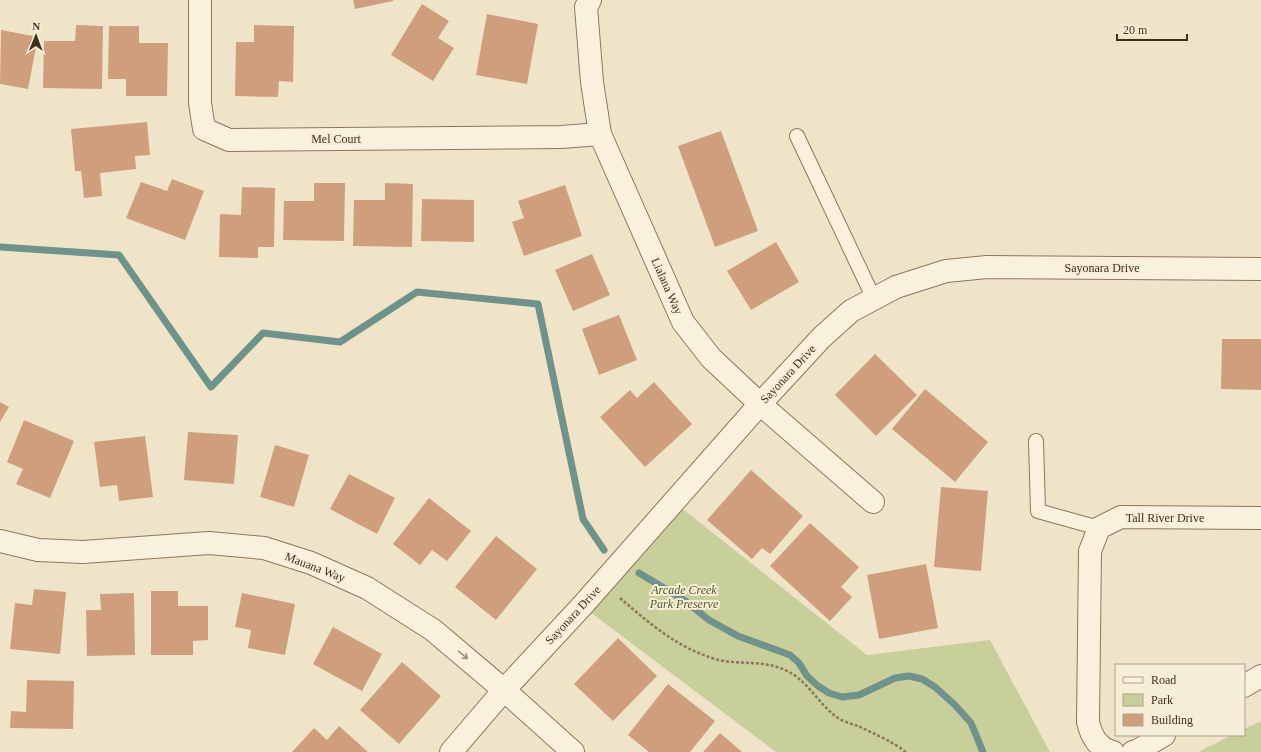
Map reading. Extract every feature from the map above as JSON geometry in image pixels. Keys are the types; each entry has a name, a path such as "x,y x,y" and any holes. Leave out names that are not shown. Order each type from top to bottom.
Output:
{"street":[{"name":"Mel Court","path":"200,0 200,103 204,129 229,140 561,137 600,134"},
{"name":"Lialana Way","path":"590,0 586,7 592,82 600,134 683,322 712,358 760,404 873,502"},
{"name":"Sayonara Drive","path":"451,752 504,690 602,584 760,404 828,332 851,311 896,287 946,271 987,268 1261,269"},
{"name":"Tall River Drive","path":"1099,528 1121,517 1261,518"},
{"path":"1099,528 1090,551 1088,722 1091,735 1101,747 1113,752"},
{"name":"Mauana Way","path":"0,541 38,550 83,552 209,543 264,548 311,563 367,588 433,630 504,690 573,752"},
{"path":"1245,685 1261,676"},
{"path":"1133,752 1162,736"}],"lane":[{"path":"797,136 874,299"},
{"path":"1036,441 1038,511 1099,528"}],"path":[{"path":"602,584 662,633 690,650 720,660 770,664 786,670 805,683 822,705 839,718 860,727 906,752"}],"green space":[{"name":"Arcade Creek Park Preserve","path":"674,502 867,655 990,640 1050,752 776,752 582,606"},
{"path":"1261,721 1261,752 1198,752 1230,736 1245,736 1245,729"}],"building":[{"path":"353,0 393,0 393,1 355,9"},
{"path":"422,4 449,21 438,38 454,48 433,81 391,55"},
{"path":"487,14 538,24 527,84 476,75"},
{"path":"76,25 103,26 102,89 43,88 44,41 75,41"},
{"path":"254,25 294,26 293,82 279,81 278,97 235,96 236,42 254,42"},
{"path":"109,26 139,26 139,43 168,43 167,96 126,96 126,79 108,79"},
{"path":"1,30 38,37 28,89 0,84"},
{"path":"147,122 150,155 135,156 136,169 100,173 102,196 84,198 81,171 75,171 71,129"},
{"path":"721,131 758,231 715,247 678,146"},
{"path":"172,179 204,191 185,240 126,218 141,182 167,191"},
{"path":"314,183 345,183 344,241 283,240 284,201 314,201"},
{"path":"385,183 413,184 412,247 353,246 354,200 385,200"},
{"path":"565,185 582,236 524,256 512,222 524,218 518,201"},
{"path":"242,187 275,188 274,247 258,247 258,258 219,257 220,214 241,215"},
{"path":"422,199 474,200 474,242 421,241"},
{"path":"776,242 799,282 751,310 727,271"},
{"path":"592,254 610,295 573,311 555,270"},
{"path":"619,315 637,360 599,375 582,329"},
{"path":"1222,339 1261,339 1261,390 1221,389"},
{"path":"875,354 917,395 876,436 835,395"},
{"path":"654,382 692,424 645,467 600,417 630,390 637,398"},
{"path":"925,389 988,442 955,482 892,429"},
{"path":"0,402 9,407 0,422"},
{"path":"24,420 74,441 50,498 16,484 23,469 7,462"},
{"path":"188,432 238,435 234,484 184,480"},
{"path":"145,436 153,497 119,501 117,485 100,487 94,442"},
{"path":"275,445 309,455 294,507 260,497"},
{"path":"751,470 803,516 770,554 762,548 752,559 707,520"},
{"path":"349,474 395,498 377,534 330,509"},
{"path":"941,487 988,491 981,571 934,567"},
{"path":"429,498 471,531 447,561 432,550 420,565 393,544"},
{"path":"810,523 859,567 841,587 852,597 830,621 770,566"},
{"path":"496,536 537,569 496,620 455,587"},
{"path":"926,564 938,628 879,639 867,575"},
{"path":"34,589 66,592 60,654 10,649 15,603 32,605"},
{"path":"151,591 178,591 178,606 208,606 208,640 193,641 193,655 151,655"},
{"path":"134,593 135,655 87,656 86,610 101,610 100,594"},
{"path":"242,593 295,604 285,655 248,648 251,630 235,627"},
{"path":"333,627 382,654 362,691 313,664"},
{"path":"618,638 657,676 613,721 574,684"},
{"path":"402,662 441,696 399,744 360,710"},
{"path":"27,680 74,681 73,729 10,728 11,711 26,712"},
{"path":"668,684 715,721 690,752 649,752 628,735"},
{"path":"339,726 368,752 292,752 314,728 327,740"},
{"path":"720,733 742,752 703,752"}],"waterway":[{"path":"0,247 119,255 211,387 263,333 340,342 417,292 538,304 583,519 604,550"},
{"path":"639,573 684,600 709,620 738,636 790,655 799,663 807,676 829,693 842,697 859,695 895,678 909,676 922,679 935,687 955,705 971,723 983,752"}]}
